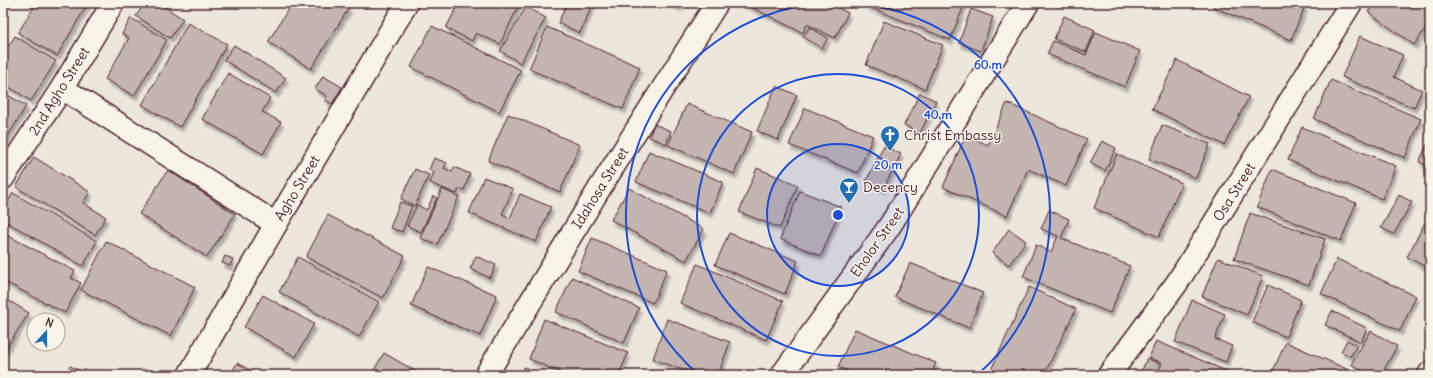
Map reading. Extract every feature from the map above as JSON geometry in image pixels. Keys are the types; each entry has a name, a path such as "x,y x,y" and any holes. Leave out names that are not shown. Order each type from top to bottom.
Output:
{"street":[{"name":"2nd Agho Street","path":"3,178 62,88 113,3"},
{"name":"Agho Street","path":"189,375 276,224 407,3"},
{"name":"Idahosa Street","path":"486,375 601,186 717,3"},
{"name":"Eholor Street","path":"782,375 890,227 1028,3"},
{"name":"Osa Street","path":"1108,375 1176,283 1350,3"},
{"path":"62,88 276,224"}],"building":[{"path":"36,3 88,3 57,56 18,33"},
{"path":"145,3 159,3 183,19 170,38 136,16"},
{"path":"292,3 342,3 349,8 311,69 268,42"},
{"path":"459,3 520,3 500,44 476,33 472,41 446,28"},
{"path":"567,3 593,3 580,33 558,23"},
{"path":"670,3 681,3 679,7"},
{"path":"830,3 848,13 835,38 807,24 803,33 745,4"},
{"path":"868,3 965,3 950,40 867,6"},
{"path":"1215,3 1298,3 1305,6 1291,40 1213,7"},
{"path":"1374,3 1430,3 1430,22 1414,45 1368,12"},
{"path":"526,7 546,18 520,63 500,51"},
{"path":"971,9 993,17 981,51 959,43"},
{"path":"1064,16 1095,30 1086,52 1054,39"},
{"path":"131,18 167,40 134,96 105,79 129,38 122,34"},
{"path":"884,21 943,45 925,89 866,65"},
{"path":"188,23 227,44 180,127 142,105"},
{"path":"432,26 521,70 499,112 411,67"},
{"path":"547,27 640,67 623,109 529,69"},
{"path":"810,27 828,38 822,48 803,37"},
{"path":"1096,32 1140,51 1125,87 1047,54 1053,41 1086,55"},
{"path":"15,36 56,61 31,101 3,83 3,54"},
{"path":"1360,36 1403,55 1394,77 1422,90 1414,108 1342,77"},
{"path":"234,45 286,78 276,93 224,60"},
{"path":"1177,60 1249,97 1224,145 1152,109"},
{"path":"228,73 270,98 262,112 281,122 263,154 202,119"},
{"path":"323,76 342,87 332,104 325,100 327,96 315,89"},
{"path":"1331,80 1421,119 1405,158 1314,119"},
{"path":"776,86 797,95 778,140 757,131"},
{"path":"3,92 26,106 5,141 3,140"},
{"path":"920,93 936,101 920,133 904,125"},
{"path":"1007,103 1087,139 1066,186 1028,169 1007,216 943,187 966,135 988,145"},
{"path":"687,104 752,132 734,174 668,145"},
{"path":"805,108 873,136 858,173 789,145"},
{"path":"508,114 580,145 560,192 488,161"},
{"path":"654,124 671,131 666,144 649,137"},
{"path":"1162,125 1210,144 1196,178 1149,159"},
{"path":"1302,127 1396,166 1382,199 1288,160"},
{"path":"1430,139 1430,167 1419,162"},
{"path":"1102,141 1116,148 1105,171 1090,163"},
{"path":"884,146 901,154 883,189 866,181"},
{"path":"649,151 723,182 710,213 636,182"},
{"path":"1117,154 1182,183 1159,237 1094,208"},
{"path":"34,157 90,192 83,203 106,217 95,235 16,187"},
{"path":"434,158 447,163 444,168 452,172 454,167 470,174 464,190 459,188 457,194 430,183 434,172 429,170"},
{"path":"757,168 798,185 780,228 739,212"},
{"path":"415,169 429,175 415,206 401,199"},
{"path":"1272,169 1356,203 1341,241 1257,207"},
{"path":"168,170 235,214 207,257 139,214"},
{"path":"484,177 513,189 502,214 510,218 520,194 551,207 536,242 469,213"},
{"path":"629,188 704,229 686,261 611,220"},
{"path":"442,189 459,197 437,245 420,238"},
{"path":"800,191 841,207 821,256 780,239"},
{"path":"13,193 97,241 83,266 3,220 3,210"},
{"path":"1399,195 1412,202 1394,234 1381,228"},
{"path":"433,196 437,198 421,232 407,226 417,205 427,210"},
{"path":"400,202 412,206 402,232 390,228"},
{"path":"1049,210 1069,219 1061,238 1130,266 1110,313 1023,277 1036,245 1051,252 1058,236 1041,229"},
{"path":"1250,213 1325,239 1309,285 1234,259"},
{"path":"1430,213 1430,269 1407,257"},
{"path":"328,215 405,256 383,298 306,257"},
{"path":"1009,229 1026,241 1009,265 992,253"},
{"path":"3,233 75,271 71,278 81,283 66,312 63,312 3,281"},
{"path":"729,233 798,261 785,294 715,265"},
{"path":"592,238 667,270 653,303 578,271"},
{"path":"106,241 195,287 171,336 81,290"},
{"path":"225,256 233,259 230,266 222,263"},
{"path":"476,256 496,265 490,278 470,269"},
{"path":"298,257 379,302 359,337 279,292"},
{"path":"1218,258 1263,276 1247,315 1202,296"},
{"path":"1337,259 1416,296 1400,331 1321,294"},
{"path":"910,263 983,293 969,328 895,297"},
{"path":"697,264 783,301 766,340 680,303"},
{"path":"428,267 497,295 480,336 411,306"},
{"path":"572,277 639,308 624,343 556,312"},
{"path":"1268,285 1301,300 1286,337 1252,322"},
{"path":"1029,287 1076,309 1044,375 1002,375 991,370"},
{"path":"263,295 314,324 296,357 244,327"},
{"path":"3,297 27,312 26,312 26,318 3,353"},
{"path":"1192,300 1225,314 1215,339 1232,346 1226,362 1175,342"},
{"path":"1332,311 1367,328 1361,342 1325,325"},
{"path":"544,319 628,353 619,375 567,375 529,359"},
{"path":"667,319 730,342 718,375 697,375 653,359"},
{"path":"855,329 936,363 931,375 857,375 838,367"},
{"path":"1371,331 1397,346 1381,375 1370,375 1351,364"},
{"path":"1347,340 1357,345 1351,356 1341,352"},
{"path":"1156,341 1236,375 1157,375 1162,363 1149,358"},
{"path":"1286,342 1360,375 1271,375"},
{"path":"384,353 422,375 371,375"},
{"path":"1147,358 1159,364 1155,375 1140,375"},
{"path":"237,363 259,375 230,375"},
{"path":"70,366 88,375 65,375"},
{"path":"524,367 543,375 521,375"},
{"path":"947,370 959,375 945,375"}],"place":[{"name":"Christ Embassy","path":"890,152"},
{"name":"Decency","path":"849,204"}]}
